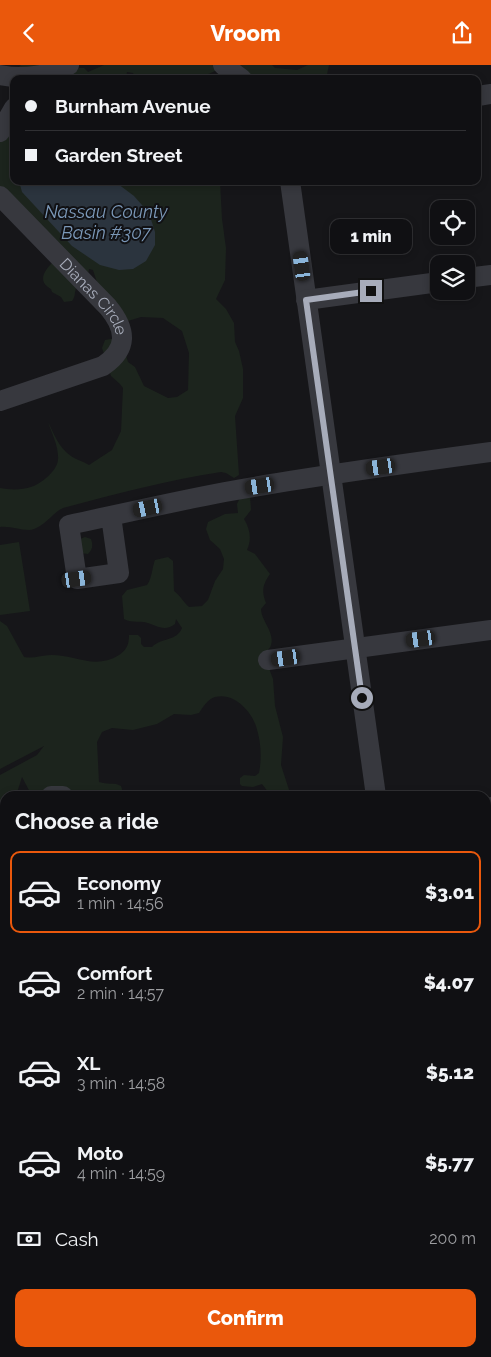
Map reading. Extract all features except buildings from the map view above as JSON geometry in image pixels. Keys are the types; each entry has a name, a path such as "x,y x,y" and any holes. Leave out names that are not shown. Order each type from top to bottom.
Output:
{"street":[{"path":"40,75 69,65"},
{"path":"222,65 236,75"},
{"path":"0,132 10,115"},
{"path":"291,185 375,791"},
{"name":"Dianas Circle","path":"0,196 108,307 118,324 122,340 119,352 103,366 0,401"},
{"path":"475,277 491,275"},
{"path":"306,300 430,283"},
{"path":"111,516 223,492 331,474 491,452"},
{"path":"268,660 491,630"}],"shaded area":[{"path":"21,65 64,65 66,75 18,75 15,71"},
{"path":"104,65 221,65 215,71 206,75 134,75 127,72 127,75 72,75 79,68 84,68 88,72"},
{"path":"232,65 272,65 275,68 297,70 308,65 329,65 327,75 245,75"},
{"path":"10,110 10,185 220,185 226,248 225,280 216,299 226,309 234,323 235,342 243,369 243,398 235,416 239,475 234,478 221,472 181,479 63,508 34,529 25,530 0,527 0,488 28,488 48,477 57,464 57,450 48,422 63,449 73,457 89,465 112,450 121,431 123,388 111,376 102,348 105,340 117,338 124,349 128,362 135,367 144,386 168,398 177,397 188,390 189,353 182,331 163,318 141,317 128,321 98,285 93,270 89,269 88,274 77,286 72,301 64,302 61,297 52,292 44,283 43,276 53,262 0,198 0,131"},
{"path":"241,496 250,496 251,510 244,519 250,534 247,550 255,554 270,574 264,588 266,603 261,609 272,640 264,655 273,679 275,706 283,737 281,765 289,791 267,791 262,784 253,787 240,784 240,778 244,775 255,776 259,773 261,755 259,738 254,720 246,709 235,700 222,696 210,699 199,713 191,715 174,714 157,724 133,730 112,728 102,732 97,742 99,782 116,784 121,786 122,791 29,791 22,777 18,791 0,791 0,775 37,755 44,746 0,769 0,621 7,626 24,657 51,655 85,661 102,661 119,655 124,651 128,644 129,635 138,635 144,647 152,647 173,638 182,628 176,619 175,624 171,627 163,628 144,622 124,619 122,596 127,590 147,585 155,560 168,557 173,561 174,591 189,607 202,606 208,600 215,581 223,569 224,559 220,549 210,540 206,529 208,522 225,514 238,513 237,504"},
{"path":"85,537 91,539 92,543 92,549 88,554 81,553 80,539"},
{"path":"19,542 30,611 0,615 0,545"}],"water":[{"name":"Nassau County Basin #307","path":"20,185 119,185 134,196 149,213 155,232 155,245 146,261 133,269 119,270 100,265 72,246 22,192"}],"route":[{"path":"362,698 306,300 371,291"}]}
